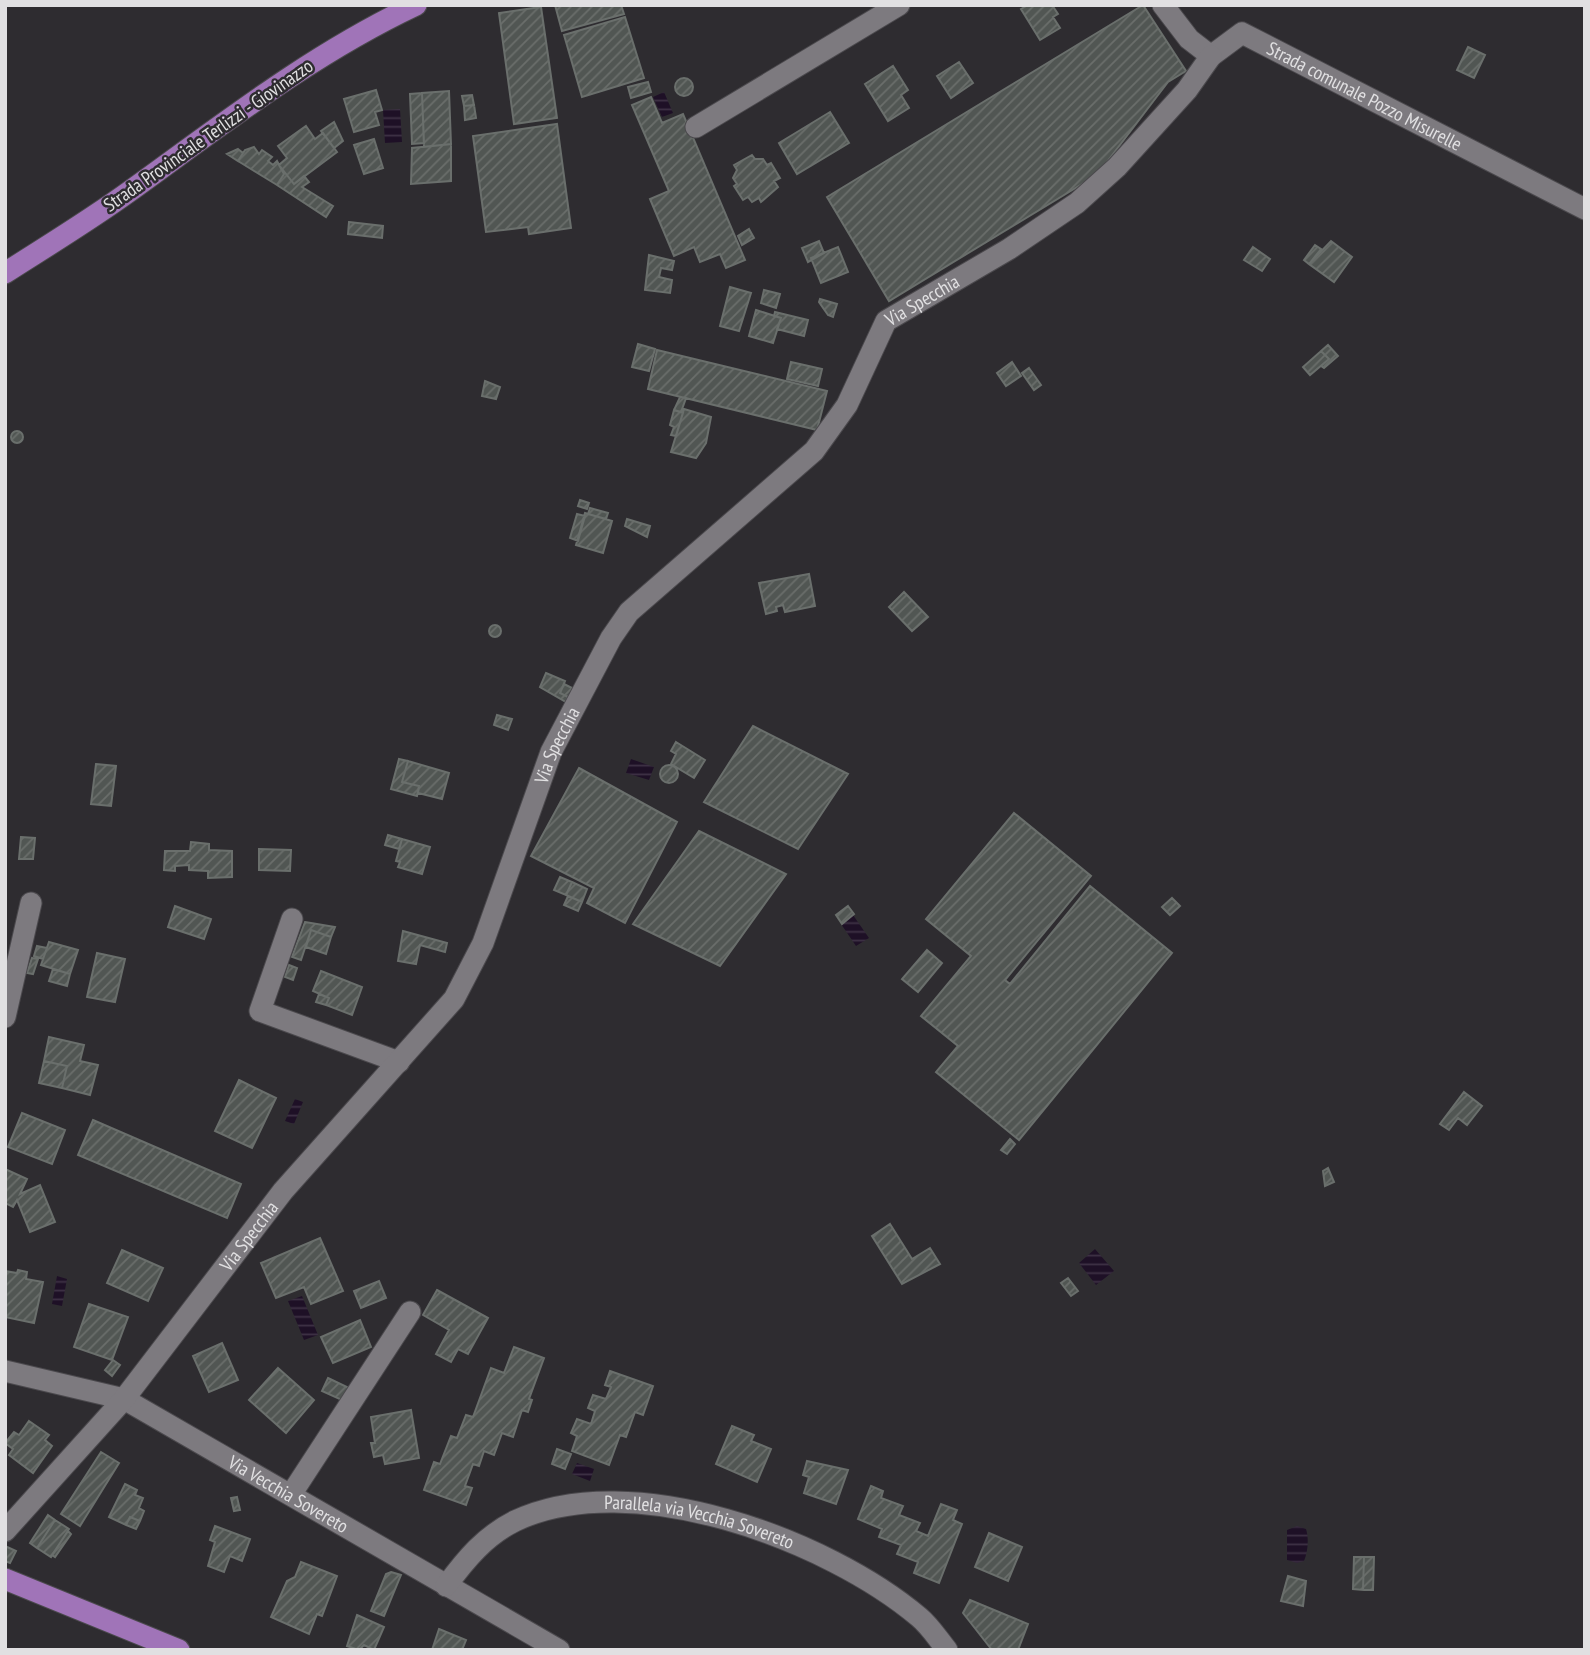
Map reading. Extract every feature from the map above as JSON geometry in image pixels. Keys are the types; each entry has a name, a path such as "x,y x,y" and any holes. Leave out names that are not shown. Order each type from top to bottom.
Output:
{"main road":[{"name":"Strada Provinciale Terlizzi - Giovinazzo","path":"5,273 127,193 291,74 360,31 416,5"},
{"path":"5,1578 179,1650"}],"street":[{"path":"696,127 899,5"},
{"path":"1163,5 1189,39 1211,56"},
{"name":"Strada comunale Pozzo Misurelle","path":"1211,56 1242,33 1585,209"},
{"name":"Via Specchia","path":"5,1531 124,1399 283,1191 454,999 483,943 551,752 611,638 629,612 814,451 847,405 886,321 1009,249 1077,203 1117,167 1188,90 1211,56"},
{"path":"5,1017 31,903"},
{"path":"292,919 260,1011 399,1062"},
{"path":"292,1493 410,1312"},
{"name":"Via Vecchia Sovereto","path":"5,1371 124,1399 292,1493 446,1586 559,1650"},
{"name":"Parallela via Vecchia Sovereto","path":"446,1586 483,1542 516,1521 572,1506 598,1503 652,1506 704,1514 755,1528 840,1565 879,1587 922,1619 947,1650"}],"shaded area":[{"path":"664,92 673,113 662,117 653,97"},
{"path":"400,109 402,142 385,143 383,110"},
{"path":"631,759 654,767 649,780 626,773"},
{"path":"853,915 869,938 856,946 841,924"},
{"path":"295,1099 303,1102 294,1124 285,1121"},
{"path":"1095,1249 1114,1271 1096,1285 1079,1263"},
{"path":"57,1276 67,1279 62,1306 52,1304"},
{"path":"302,1296 318,1335 304,1340 288,1301"},
{"path":"577,1463 594,1469 590,1481 572,1474"},
{"path":"1297,1526 1306,1529 1308,1541 1304,1561 1297,1563 1287,1560 1287,1530"}],"building":[{"path":"555,5 621,5 624,14 562,31"},
{"path":"1028,5 1052,5 1058,14 1053,17 1060,28 1040,40 1021,9"},
{"path":"1143,5 1186,71 1168,82 1097,175 889,301 827,197"},
{"path":"541,7 557,118 514,124 499,13"},
{"path":"625,17 644,78 582,97 564,35"},
{"path":"1468,47 1485,55 1474,78 1457,70"},
{"path":"959,62 973,83 951,98 937,76"},
{"path":"893,66 908,90 901,95 909,108 888,121 865,84"},
{"path":"684,78 690,81 693,87 690,93 684,96 678,93 675,87 678,81"},
{"path":"648,82 651,92 631,98 628,87"},
{"path":"376,90 382,110 375,112 379,125 354,132 344,99"},
{"path":"449,91 451,144 424,147 422,93"},
{"path":"422,93 424,143 412,144 410,94"},
{"path":"472,95 474,105 464,106 462,96"},
{"path":"651,97 662,123 683,114 745,260 726,268 720,254 700,262 694,247 674,256 650,199 669,191 632,105"},
{"path":"474,105 476,118 465,120 464,106"},
{"path":"830,112 849,143 797,174 779,143"},
{"path":"334,122 343,141 334,148 321,131"},
{"path":"557,124 571,228 529,234 528,227 486,232 473,136"},
{"path":"306,126 315,139 323,133 337,152 294,184 279,165 287,158 278,146"},
{"path":"374,139 383,168 364,174 354,145"},
{"path":"451,144 451,181 411,184 412,148"},
{"path":"254,147 259,154 262,150 272,157 268,161 273,165 277,161 284,174 277,185 238,161 245,150"},
{"path":"238,149 243,153 238,161 227,154"},
{"path":"752,155 755,159 763,159 767,165 771,163 780,178 774,181 778,187 761,202 759,198 752,202 748,197 743,200 734,186 737,184 733,178 737,170 734,165"},
{"path":"279,165 294,184 304,176 309,182 302,187 333,206 326,217 277,185 284,174"},
{"path":"349,222 383,226 382,238 348,234"},
{"path":"749,229 754,238 742,245 738,236"},
{"path":"819,241 824,253 808,262 802,248"},
{"path":"1331,241 1352,257 1334,282 1309,264"},
{"path":"1315,245 1321,249 1309,264 1304,260"},
{"path":"838,247 848,272 821,283 811,258"},
{"path":"1253,247 1270,259 1262,271 1244,260"},
{"path":"649,255 674,261 672,270 661,268 659,277 672,280 670,293 645,290"},
{"path":"730,287 751,293 739,331 720,326"},
{"path":"764,290 780,294 776,308 761,303"},
{"path":"820,299 837,304 833,317 828,315 819,302"},
{"path":"756,310 781,318 773,343 749,336"},
{"path":"775,312 808,320 804,336 777,329 781,318 774,316"},
{"path":"638,344 655,349 649,371 632,367"},
{"path":"1328,345 1338,356 1324,368 1321,366 1329,359 1321,351"},
{"path":"657,350 827,391 817,430 648,389"},
{"path":"1321,351 1329,359 1310,375 1303,367"},
{"path":"791,362 822,369 818,386 787,379"},
{"path":"1012,362 1021,376 1006,386 997,373"},
{"path":"1029,368 1041,385 1034,390 1022,373"},
{"path":"485,381 500,387 496,399 482,396"},
{"path":"680,397 686,398 681,412 674,410"},
{"path":"684,409 711,417 706,443 696,458 671,452"},
{"path":"674,410 683,413 676,436 671,435 674,427 670,425"},
{"path":"17,431 23,437 17,443 11,437"},
{"path":"580,500 589,503 587,509 578,506"},
{"path":"590,508 608,513 606,519 588,514"},
{"path":"585,513 612,521 603,553 576,545"},
{"path":"577,514 585,516 578,541 570,538"},
{"path":"627,519 650,526 647,537 625,526"},
{"path":"809,574 815,606 785,612 783,605 776,607 777,611 766,614 759,583"},
{"path":"904,592 928,617 912,631 889,607"},
{"path":"495,625 501,631 495,637 489,631"},
{"path":"546,673 565,681 560,693 568,697 566,702 540,687"},
{"path":"564,684 574,689 570,698 560,693"},
{"path":"497,715 512,719 508,730 494,725"},
{"path":"753,726 848,774 798,849 704,802"},
{"path":"676,742 705,760 694,778 671,764 676,754 671,751"},
{"path":"399,759 408,761 402,782 419,786 417,796 391,789"},
{"path":"408,761 449,773 442,799 418,793 419,786 402,782"},
{"path":"96,764 116,766 111,806 91,804"},
{"path":"669,765 675,768 678,774 675,780 669,783 663,780 660,774 663,768"},
{"path":"579,768 677,822 625,923 587,903 594,888 531,856"},
{"path":"1014,813 1091,876 1005,980 1010,984 1090,886 1172,953 1019,1140 936,1072 958,1046 921,1016 971,956 926,919"},
{"path":"699,831 786,874 720,966 633,924"},
{"path":"388,835 402,839 399,849 385,845"},
{"path":"21,837 35,838 33,859 19,859"},
{"path":"402,839 430,847 422,874 398,867 400,862 396,861"},
{"path":"191,842 209,844 209,850 232,851 232,877 208,878 208,871 189,870 189,865 175,866 175,871 164,870 165,851 190,851"},
{"path":"259,849 291,850 290,871 259,870"},
{"path":"560,877 572,882 566,895 554,890"},
{"path":"572,882 587,889 582,902 566,895"},
{"path":"568,896 582,902 578,911 564,905"},
{"path":"1172,898 1180,906 1170,915 1162,907"},
{"path":"175,906 211,919 204,939 168,927"},
{"path":"848,906 854,914 842,924 836,915"},
{"path":"305,922 335,927 331,937 311,930 301,960 292,957"},
{"path":"311,930 331,937 326,954 306,947"},
{"path":"403,931 447,943 445,952 420,945 416,964 398,961"},
{"path":"49,942 78,950 70,974 41,965"},
{"path":"37,946 47,948 43,959 34,956"},
{"path":"927,950 942,963 918,992 902,979"},
{"path":"97,953 125,959 115,1002 87,997"},
{"path":"32,958 38,959 33,974 27,973"},
{"path":"289,965 297,968 293,980 285,977"},
{"path":"53,969 70,974 67,986 49,981"},
{"path":"321,971 362,987 352,1015 326,1005 329,998 313,991"},
{"path":"319,994 329,998 326,1005 316,1002"},
{"path":"49,1037 84,1045 80,1061 98,1065 90,1095 62,1088 67,1066 44,1061"},
{"path":"44,1061 67,1066 62,1088 39,1083"},
{"path":"239,1080 276,1098 252,1148 215,1131"},
{"path":"1464,1092 1482,1106 1467,1125 1458,1118 1449,1130 1440,1124"},
{"path":"22,1113 65,1130 52,1164 8,1147"},
{"path":"93,1120 241,1184 227,1218 78,1155"},
{"path":"1010,1139 1015,1144 1007,1154 1001,1150"},
{"path":"1328,1168 1334,1182 1325,1186 1323,1171"},
{"path":"5,1169 27,1179 20,1194 40,1185 55,1222 30,1232 17,1200 13,1207 5,1203"},
{"path":"890,1224 912,1259 930,1248 940,1264 902,1284 872,1236"},
{"path":"320,1238 343,1291 311,1304 304,1287 276,1298 261,1263"},
{"path":"122,1250 163,1268 148,1301 107,1283"},
{"path":"18,1270 27,1272 26,1279 43,1282 34,1323 5,1317 5,1271 17,1273"},
{"path":"1068,1278 1078,1291 1071,1296 1061,1283"},
{"path":"379,1281 386,1298 361,1308 354,1291"},
{"path":"437,1290 488,1318 468,1354 458,1349 451,1362 436,1354 449,1330 423,1315"},
{"path":"89,1304 128,1317 112,1360 74,1347"},
{"path":"360,1320 371,1347 333,1363 321,1337"},
{"path":"222,1343 238,1380 209,1392 193,1356"},
{"path":"514,1347 544,1358 529,1399 532,1400 528,1412 522,1410 513,1437 502,1433 494,1455 484,1451 479,1466 473,1464 465,1486 472,1488 466,1505 424,1490 434,1462 440,1464 451,1436 457,1438 466,1415 473,1417 491,1368 504,1373"},
{"path":"113,1360 120,1365 112,1376 105,1370"},
{"path":"278,1368 314,1400 286,1433 249,1400"},
{"path":"610,1371 653,1386 643,1415 635,1412 626,1437 620,1435 609,1465 572,1451 577,1436 571,1433 577,1419 591,1424 595,1411 588,1408 593,1395 606,1399 611,1387 605,1385"},
{"path":"328,1378 349,1388 344,1401 322,1391"},
{"path":"411,1410 419,1458 385,1464 383,1455 374,1457 371,1417"},
{"path":"29,1421 49,1435 45,1440 52,1446 33,1473 9,1455 13,1449 5,1443 14,1432 19,1435"},
{"path":"732,1426 754,1435 751,1441 771,1449 757,1482 716,1464"},
{"path":"557,1449 571,1454 565,1469 552,1464"},
{"path":"101,1452 119,1463 80,1526 61,1514"},
{"path":"807,1461 848,1470 836,1504 804,1493 809,1477 803,1475"},
{"path":"125,1484 137,1490 135,1495 143,1498 139,1508 144,1511 140,1521 130,1517 126,1525 109,1517"},
{"path":"871,1486 883,1491 881,1498 903,1506 899,1515 920,1523 916,1531 928,1536 941,1504 957,1510 953,1520 962,1524 939,1583 914,1573 918,1562 897,1554 901,1545 879,1537 882,1529 858,1519"},
{"path":"237,1497 240,1510 234,1511 231,1498"},
{"path":"48,1515 55,1520 37,1548 30,1543"},
{"path":"130,1517 140,1521 136,1529 126,1525"},
{"path":"55,1520 69,1529 51,1557 37,1548"},
{"path":"215,1526 250,1539 242,1561 230,1556 224,1572 208,1566 215,1542 210,1540"},
{"path":"68,1531 71,1534 55,1557 52,1555"},
{"path":"989,1533 1022,1547 1008,1581 975,1567"},
{"path":"5,1546 16,1551 10,1563 5,1561"},
{"path":"1354,1557 1364,1557 1363,1590 1353,1589"},
{"path":"1364,1557 1374,1557 1373,1590 1363,1590"},
{"path":"301,1562 337,1576 322,1616 317,1614 309,1634 271,1617 287,1581 295,1577"},
{"path":"391,1572 401,1575 384,1616 371,1611 386,1574"},
{"path":"1288,1576 1306,1581 1303,1606 1281,1601"},
{"path":"970,1600 1028,1624 1018,1650 992,1650 963,1613"},
{"path":"357,1615 384,1627 374,1650 364,1645 359,1650 347,1646"},
{"path":"439,1629 466,1640 462,1650 432,1650"}]}
